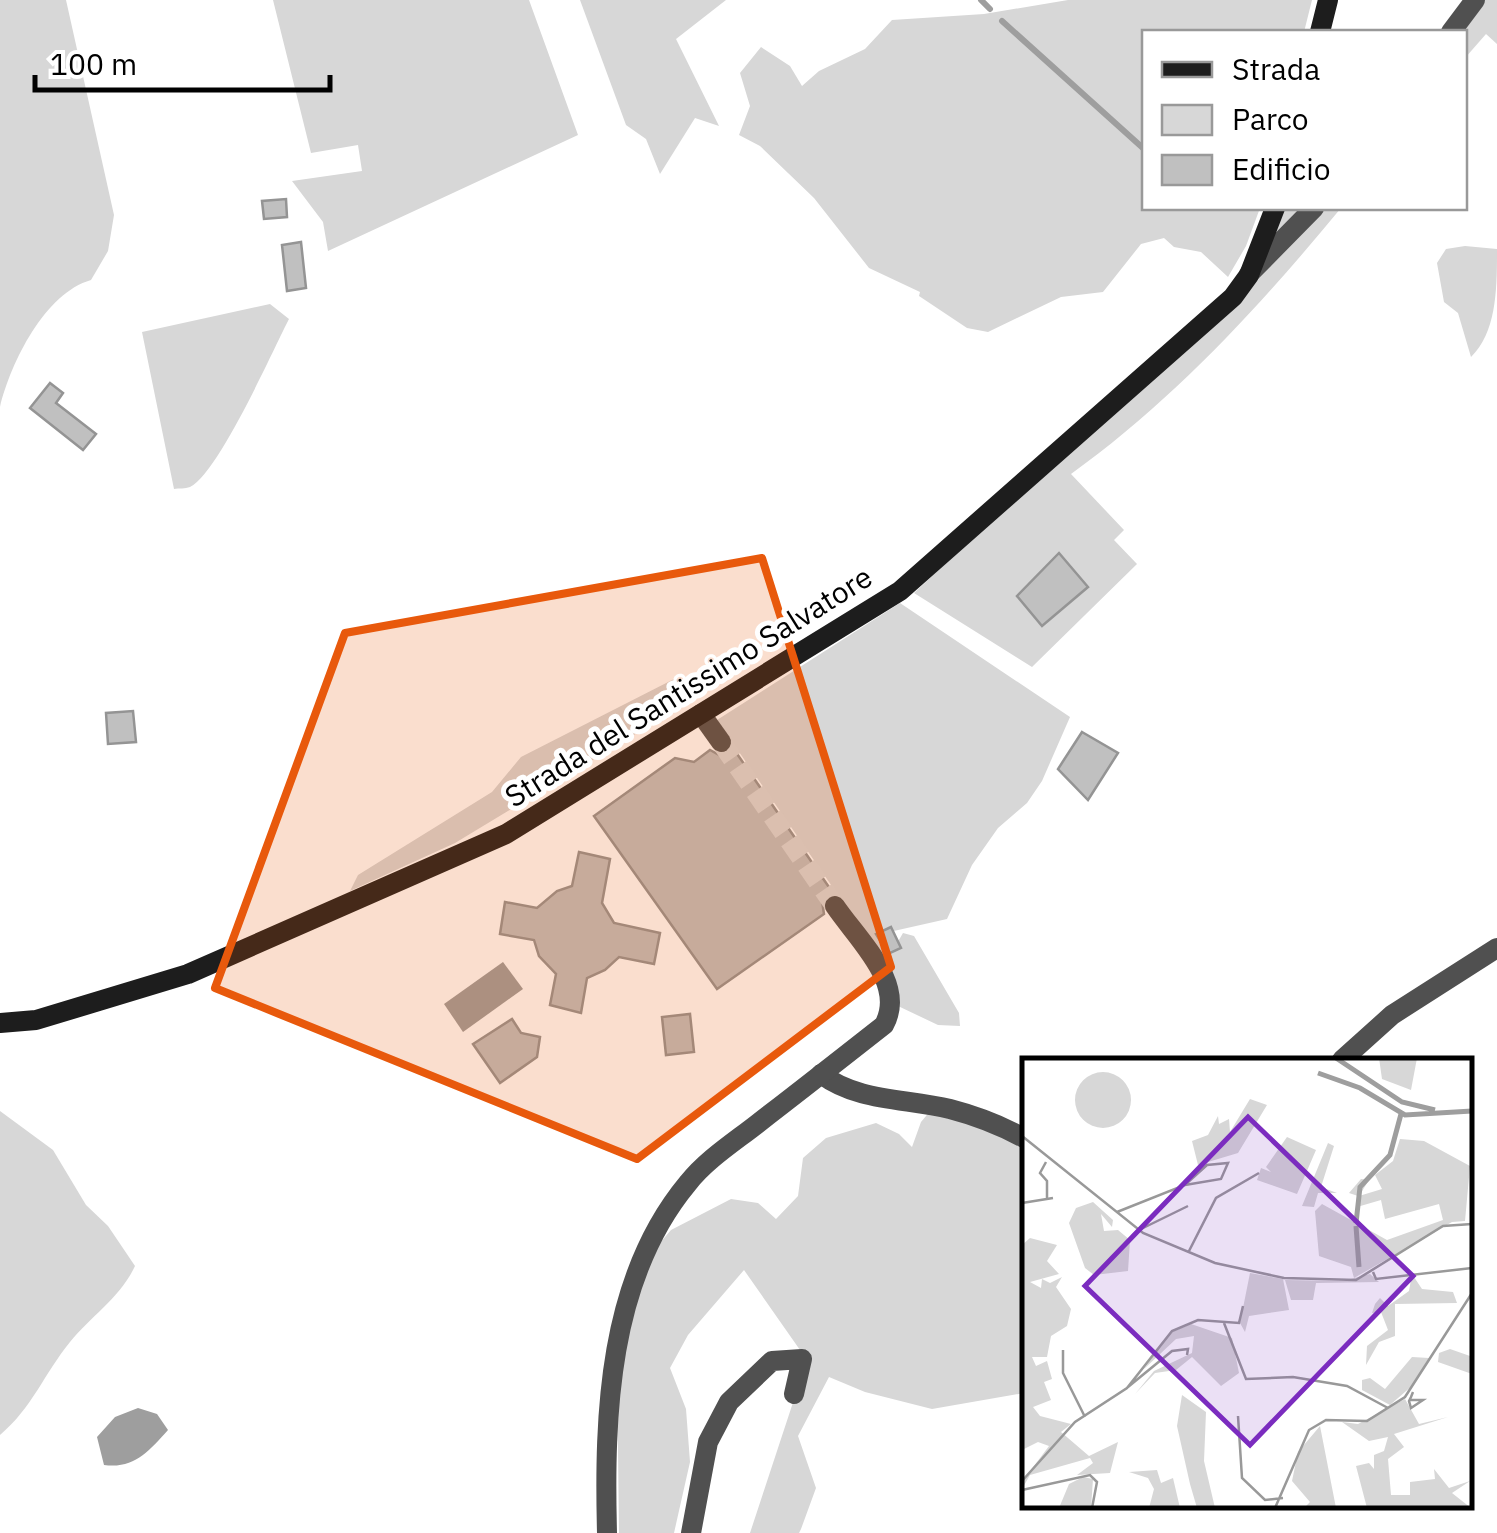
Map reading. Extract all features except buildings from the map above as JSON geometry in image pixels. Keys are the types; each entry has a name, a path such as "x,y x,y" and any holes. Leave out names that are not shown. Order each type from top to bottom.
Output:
{"street":[{"path":"1320,30 1328,0"},
{"path":"1452,30 1475,0"},
{"name":"Strada del Santissimo Salvatore","path":"0,1023 36,1020 188,974 506,834 900,591 1213,315 1249,275 1274,210"},
{"path":"1249,275 1312,210"},
{"path":"701,714 720,742"},
{"path":"606,1533 605,1437 614,1352 660,1223 689,1181 884,1025 892,1009 892,988 835,906"},
{"path":"1344,1058 1392,1015 1497,948"},
{"path":"821,1074 842,1089 948,1108 991,1121 1022,1137"},
{"path":"692,1533 708,1442 730,1402 772,1362 802,1359 794,1394"}],"highlighted area":[{"path":"762,558 891,967 637,1159 215,988 345,633"}],"green space":[{"path":"0,0 66,0 114,215 108,251 91,280 59,299 32,332 12,370 0,407"},
{"path":"273,0 529,0 578,135 328,251 323,222 292,181 362,171 358,145 311,153"},
{"path":"580,0 726,0 676,39 719,126 695,118 660,174 646,139 626,125"},
{"path":"1068,0 1312,0 1304,30 1142,30 1142,210 1259,210 1246,246 1228,277 1201,252 1174,247 1164,238 1141,244 1103,292 1061,297 988,332 967,328 919,296 920,292 869,268 814,198 760,146 739,135 750,106 740,73 761,47 790,66 802,86 819,71 865,49 892,20 984,14"},
{"path":"1478,0 1497,0 1497,44 1486,34 1467,56 1467,30 1456,30"},
{"path":"1280,210 1339,210 1215,350 1145,415 1071,474 1124,530 1114,540 1137,564 1032,667 914,593 1263,268"},
{"path":"1446,249 1497,249 1491,322 1471,357 1458,313 1444,302 1437,263"},
{"path":"270,304 289,319 244,410 202,477 190,487 174,489 142,332"},
{"path":"900,603 1070,717 1042,781 1027,803 998,828 972,865 947,919 876,935 881,947 892,952 903,933 914,936 959,1013 960,1026 938,1025 898,1006 867,937 717,720"},
{"path":"676,678 695,698 455,843 350,891 358,875 492,792 521,757"},
{"path":"931,1110 981,1118 1022,1146 1022,1393 932,1409 865,1392 829,1377 798,1436 816,1488 799,1533 750,1533 807,1360 744,1270 688,1335 670,1368 686,1409 690,1462 674,1533 619,1533 617,1369 648,1257 671,1230 731,1199 758,1203 776,1219 798,1196 803,1158 826,1138 876,1123 899,1134 912,1147 921,1122"},
{"path":"0,1111 53,1150 86,1205 108,1226 135,1266 113,1297 70,1342 21,1414 0,1435"}],"shaded area":[{"path":"503,962 523,989 463,1032 444,1004"},
{"path":"138,1408 157,1414 168,1430 132,1461 104,1465 97,1437 115,1417"}],"waterway":[{"path":"981,0 990,9"},
{"path":"1002,21 1142,147"}],"tunnel":[{"path":"721,742 835,906"}]}
